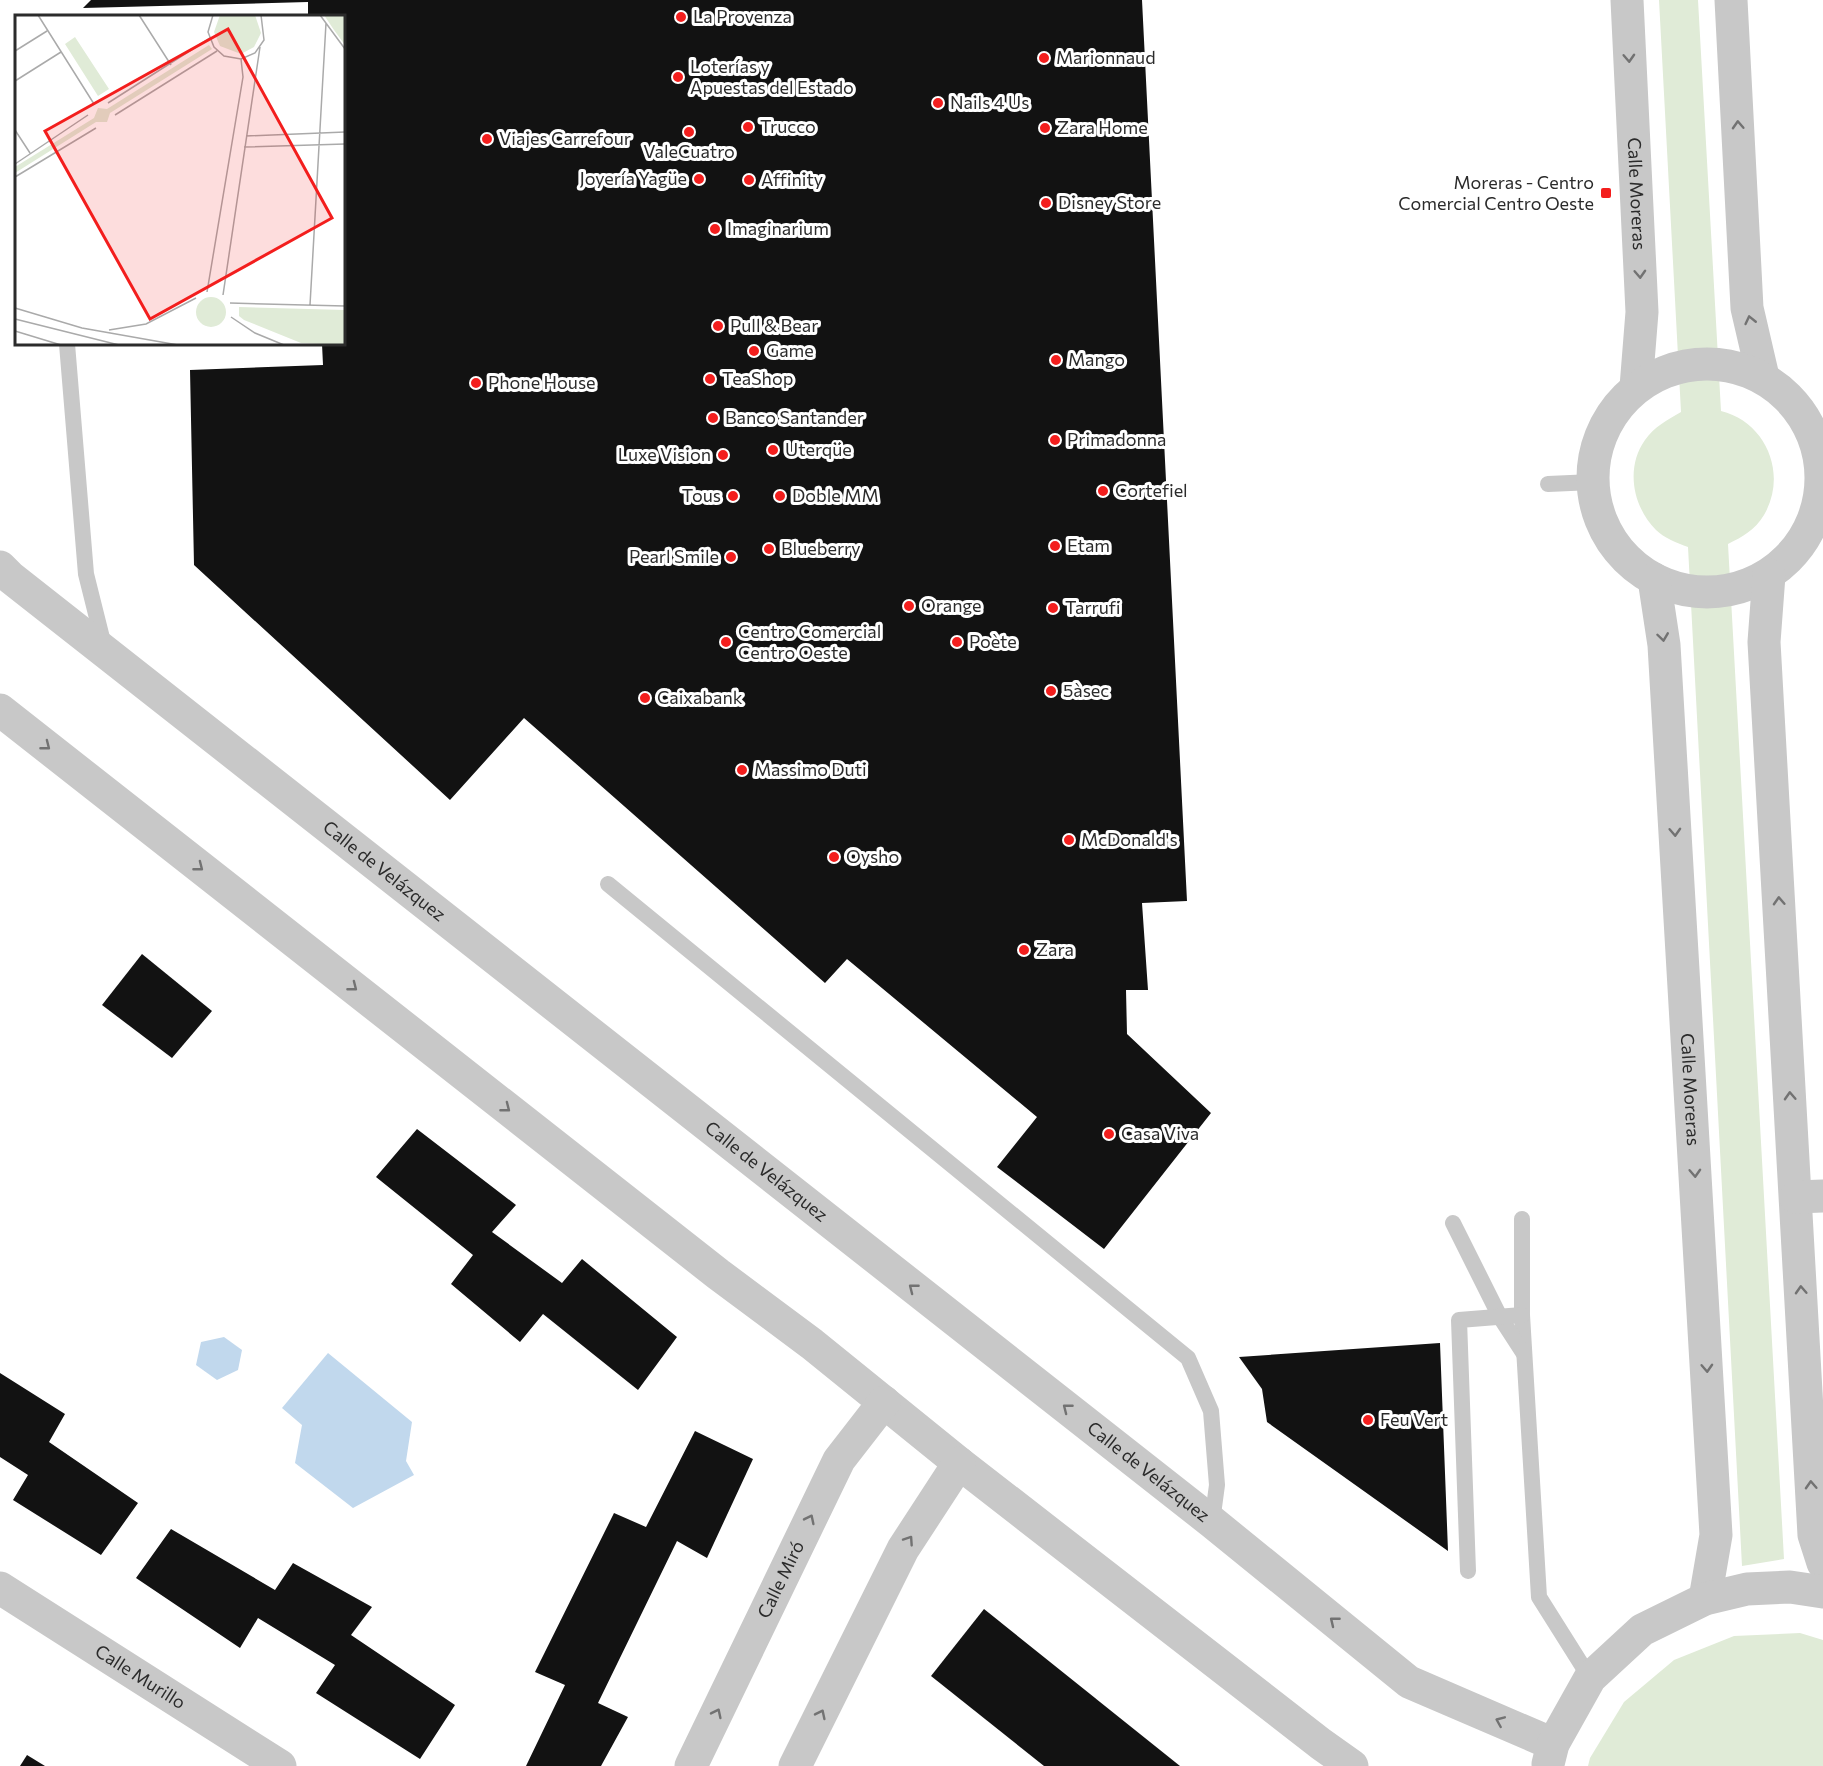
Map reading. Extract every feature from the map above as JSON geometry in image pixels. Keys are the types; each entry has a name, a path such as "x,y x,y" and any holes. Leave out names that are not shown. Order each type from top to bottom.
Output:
{"street":[{"name":"Calle Moreras","path":"1627,0 1642,312 1636,387"},
{"path":"1731,0 1747,308 1763,377"},
{"path":"1720,363 1763,377 1792,400 1813,432 1822,469 1819,500 1809,529 1792,555 1769,575 1732,590 1692,591 1654,579 1629,562 1610,539 1598,512 1593,482 1595,455 1603,429 1617,406 1636,387 1676,367 1720,363"},
{"name":"Calle de Velázquez","path":"0,567 1212,1522 1410,1682 1551,1755"},
{"path":"1769,575 1764,642 1809,1196 1814,1535 1823,1563"},
{"name":"Calle Moreras","path":"1654,579 1664,645 1716,1535 1705,1599"},
{"path":"0,710 709,1267 812,1344 959,1463 1352,1766"},
{"name":"Calle Miró","path":"691,1766 839,1460 884,1402"},
{"path":"795,1766 903,1549 959,1463"},
{"path":"1551,1755 1590,1678 1642,1630 1705,1599 1747,1589 1790,1587 1823,1592"},
{"name":"Calle Murillo","path":"0,1588 280,1766"}],"lane":[{"path":"66,345 86,574 105,651"},
{"path":"1548,483 1593,482"},
{"path":"608,884 1188,1358 1211,1411 1217,1485 1212,1522"},
{"path":"1522,1219 1522,1315 1539,1597 1590,1678"},
{"path":"1453,1223 1500,1317 1525,1356"},
{"path":"1468,1572 1459,1320 1522,1315"}],"green space":[{"path":"1659,0 1698,0 1721,411 1737,417 1761,438 1773,467 1774,483 1771,499 1757,525 1728,544 1784,1559 1742,1566 1688,547 1656,530 1642,510 1634,487 1635,463 1645,440 1666,421 1681,412"},
{"path":"1800,1633 1823,1640 1823,1766 1588,1766 1590,1758 1624,1702 1674,1660 1734,1636"}],"water":[{"path":"224,1337 242,1350 238,1370 217,1380 196,1365 201,1342"},
{"path":"328,1353 412,1422 406,1461 414,1475 353,1508 295,1463 302,1425 282,1408"}],"building":[{"name":"Centro Comercial Centro Oeste","path":"91,0 1142,0 1187,901 1142,903 1148,990 1126,990 1127,1034 1211,1113 1104,1249 997,1167 1037,1117 847,959 825,983 524,718 450,800 194,565 190,370 323,365 322,345 345,345 345,15 308,15 308,2 83,8"},
{"path":"142,954 212,1011 172,1058 102,1005"},
{"path":"417,1129 516,1205 492,1232 562,1283 582,1259 677,1337 638,1390 543,1314 520,1342 451,1284 473,1255 376,1177"},
{"path":"1440,1343 1448,1551 1267,1422 1262,1389 1239,1357"},
{"path":"0,1373 65,1414 49,1442 138,1503 101,1555 13,1500 28,1475 0,1457"},
{"path":"695,1431 753,1459 707,1558 677,1541 598,1703 628,1717 601,1766 526,1766 565,1685 535,1672 614,1513 646,1527"},
{"path":"171,1529 275,1590 293,1563 372,1607 351,1635 455,1705 420,1759 316,1693 335,1665 258,1618 240,1648 136,1578"},
{"path":"984,1609 1180,1766 1044,1766 931,1676"},
{"path":"27,1755 45,1766 20,1766"}],"place":[{"name":"La Provenza","path":"681,17"},
{"name":"Marionnaud","path":"1044,58"},
{"name":"Loterías y Apuestas del Estado","path":"678,77"},
{"name":"Nails 4 Us","path":"938,103"},
{"name":"Trucco","path":"748,127"},
{"name":"Zara Home","path":"1045,128"},
{"name":"ValeCuatro","path":"689,132"},
{"name":"Viajes Carrefour","path":"487,139"},
{"name":"Joyería Yagüe","path":"699,179"},
{"name":"Affinity","path":"749,180"},
{"name":"Moreras - Centro Comercial Centro Oeste","path":"1606,193"},
{"name":"Disney Store","path":"1046,203"},
{"name":"Imaginarium","path":"715,229"},
{"name":"Pull & Bear","path":"718,326"},
{"name":"Game","path":"754,351"},
{"name":"Mango","path":"1056,360"},
{"name":"TeaShop","path":"710,379"},
{"name":"Phone House","path":"476,383"},
{"name":"Banco Santander","path":"713,418"},
{"name":"Primadonna","path":"1055,440"},
{"name":"Uterqüe","path":"773,450"},
{"name":"Luxe Vision","path":"723,455"},
{"name":"Cortefiel","path":"1103,491"},
{"name":"Tous","path":"733,496"},
{"name":"Doble MM","path":"780,496"},
{"name":"Etam","path":"1055,546"},
{"name":"Blueberry","path":"769,549"},
{"name":"Pearl Smile","path":"731,557"},
{"name":"Orange","path":"909,606"},
{"name":"Tarrufi","path":"1053,608"},
{"name":"Centro Comercial Centro Oeste","path":"726,642"},
{"name":"Poète","path":"957,642"},
{"name":"5àsec","path":"1051,691"},
{"name":"Caixabank","path":"645,698"},
{"name":"Massimo Duti","path":"742,770"},
{"name":"McDonald's","path":"1069,840"},
{"name":"Oysho","path":"834,857"},
{"name":"Zara","path":"1024,950"},
{"name":"Casa Viva","path":"1109,1134"},
{"name":"Feu Vert","path":"1368,1420"}]}
